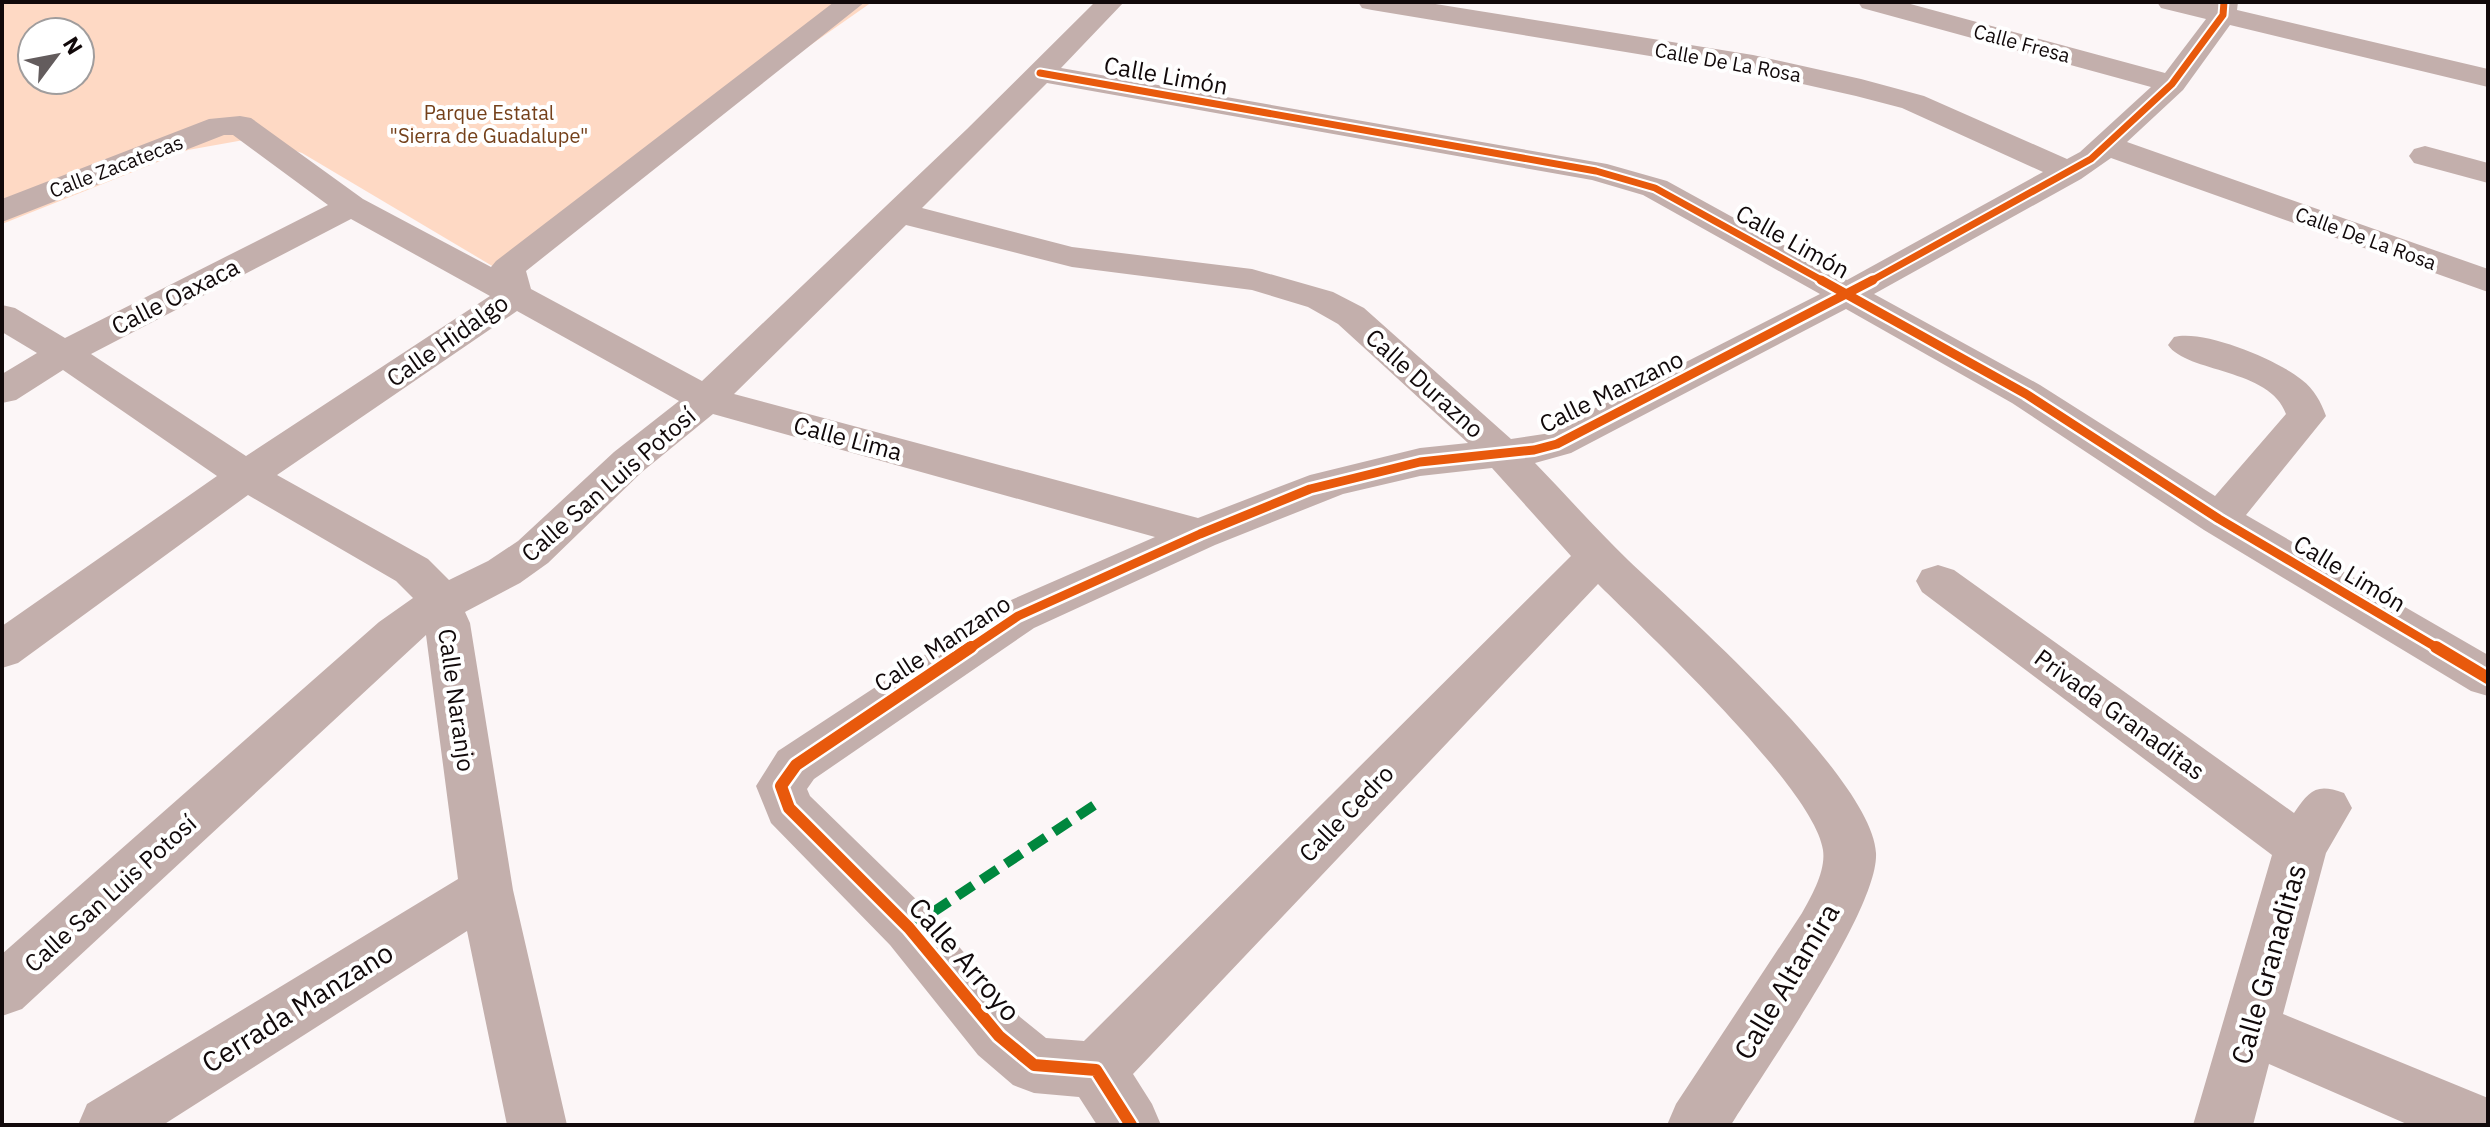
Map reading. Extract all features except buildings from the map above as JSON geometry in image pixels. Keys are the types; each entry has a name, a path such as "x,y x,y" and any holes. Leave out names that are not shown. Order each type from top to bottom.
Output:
{"street":[{"name":"Calle Hidalgo","path":"2,650 246,476 515,296 508,268 851,2"},
{"name":"Calle San Luis Potosí","path":"2,990 395,634 439,604 494,578 533,552 628,462 706,399 900,213 1110,2"},
{"name":"Calle De La Rosa","path":"1372,2 1753,64 1861,88 1913,102 2070,172"},
{"name":"Calle Fresa","path":"1872,2 2172,84"},
{"path":"2171,2 2224,8 2488,78"},
{"name":"Calle Manzano","path":"781,786 796,765 1018,616 1200,534 1310,489 1433,460 1503,454 1557,444 1848,294 2070,172 2108,146 2172,84 2224,8"},
{"name":"Calle Limón","path":"1040,73 1625,178 1655,188 2026,394 2219,519 2488,678"},
{"name":"Calle Lima","path":"231,124 240,125 351,206 706,399 1200,534"},
{"name":"Calle Zacatecas","path":"2,212 50,190 231,124"},
{"name":"Calle De La Rosa","path":"2108,146 2488,281"},
{"path":"2425,156 2488,173"},
{"name":"Calle Oaxaca","path":"2,391 64,353 351,206"},
{"name":"Calle Durazno","path":"900,213 1073,257 1300,291 1331,303 1351,316 1503,454 1597,557 1768,727 1803,768 1844,829"},
{"name":"Calle Naranjo","path":"2,316 64,353 246,476 412,570 431,588 447,623 486,890 537,1125"},
{"path":"2187,345 2271,377 2299,396 2305,406 2306,416 2219,519"},
{"name":"Calle Cedro","path":"1096,1070 1597,557"},
{"name":"Privada Granaditas","path":"1938,581 2314,828"},
{"name":"Calle Arroyo","path":"781,786 782,797 789,808 909,928 999,1036 1034,1065 1096,1070"},
{"name":"Calle Granaditas","path":"2223,1125 2250,1028 2314,828"},
{"name":"Calle Altamira","path":"1697,1125 1828,920 1850,852 1844,829"},
{"name":"Cerrada Manzano","path":"108,1125 486,890"},
{"path":"2250,1028 2480,1125"},
{"path":"1096,1070 1131,1125"}],"green space":[{"name":"Parque Estatal \"Sierra de Guadalupe\"","path":"2,2 872,2 494,267 302,153 255,138 188,150 2,224"}],"marked path":[{"path":"909,928 1099,802"}],"cycle path":[{"path":"1131,1125 1096,1070 1034,1065 999,1036 909,928 789,808 781,786 796,765 1018,616 1200,534 1310,489 1343,480 1420,462 1534,450 1557,444 1848,294 2091,159 2172,84 2223,15 2224,2"},
{"path":"1040,73 1596,171 1655,188 2026,394 2219,519 2488,678"}]}
